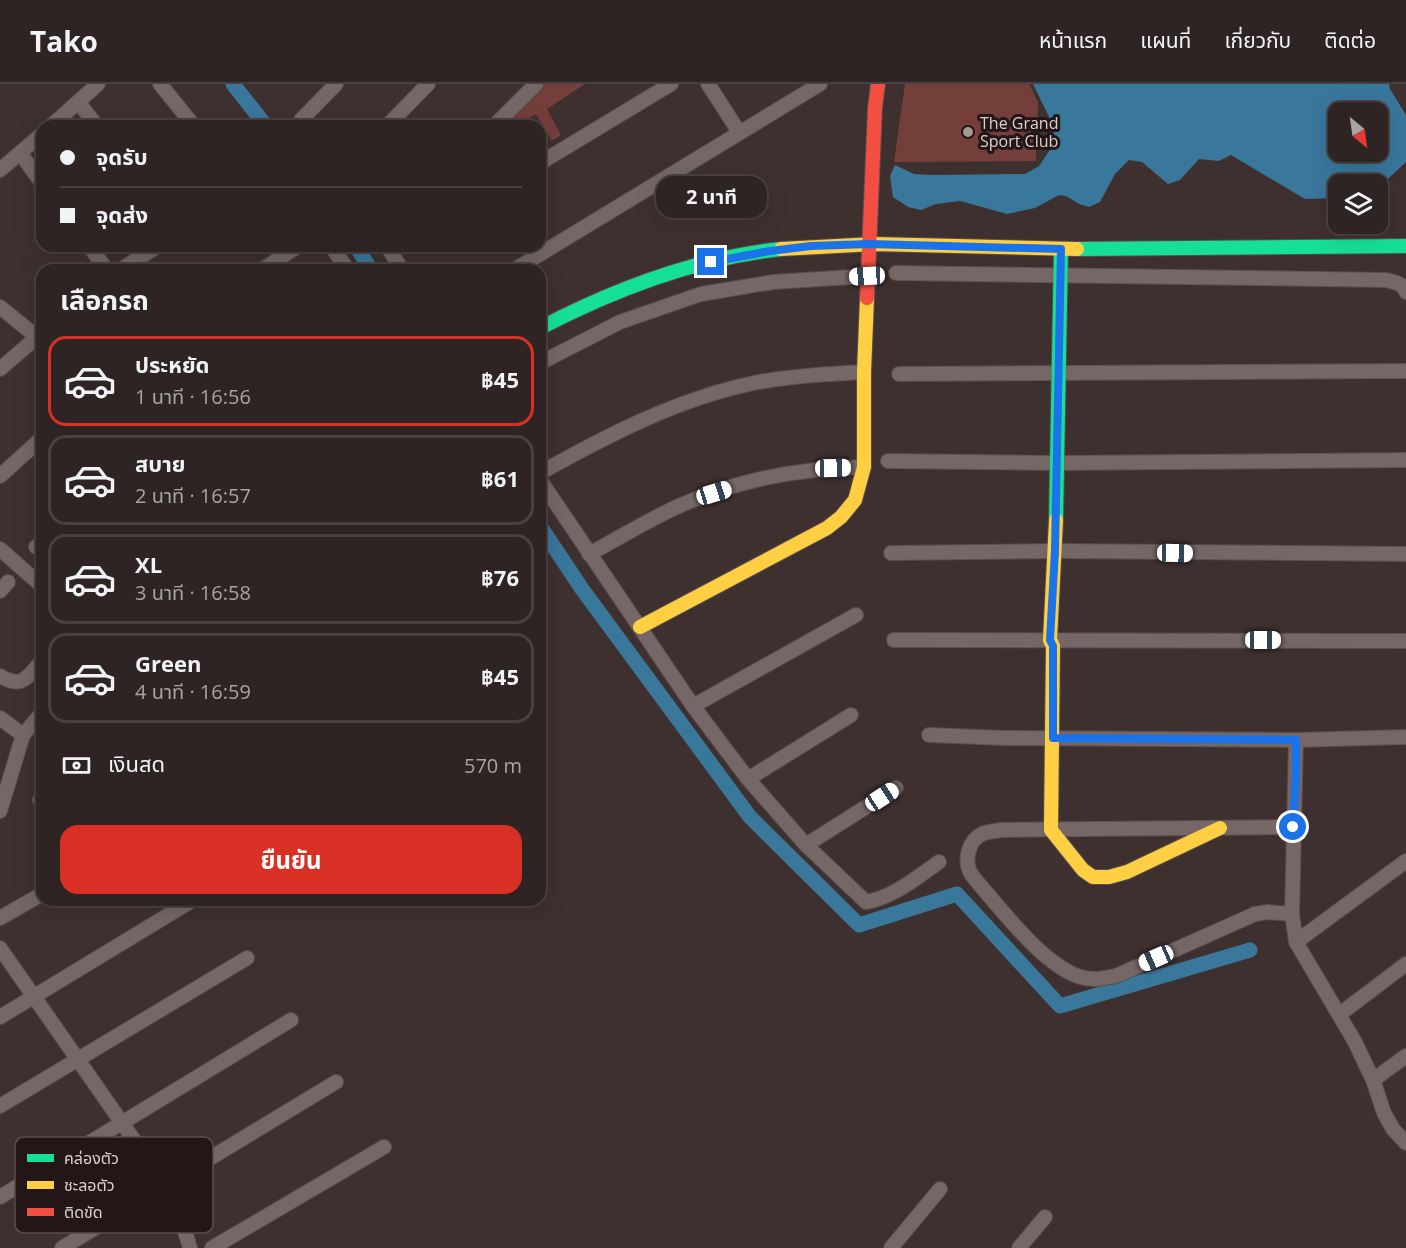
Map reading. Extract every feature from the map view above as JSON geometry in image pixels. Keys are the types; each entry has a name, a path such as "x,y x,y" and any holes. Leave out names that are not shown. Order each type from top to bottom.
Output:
{"street":[{"path":"58,120 98,84"},
{"path":"160,84 189,120"},
{"path":"301,120 336,84"},
{"path":"393,120 428,84"},
{"path":"500,120 536,84"},
{"path":"546,159 671,84"},
{"path":"708,84 739,132"},
{"path":"546,250 820,84"},
{"path":"640,627 827,528 841,517 855,500 864,467 867,276 875,108 879,84"},
{"path":"78,102 92,120"},
{"path":"0,170 36,139"},
{"path":"20,153 36,175"},
{"path":"546,325 629,288 711,262 811,246 869,244 1061,249 1406,246"},
{"path":"1061,249 1055,551 1050,640 1053,646 1052,830 1083,870 1093,877 1109,877 1127,872 1220,828"},
{"path":"130,264 148,252"},
{"path":"271,264 289,252"},
{"path":"524,264 543,252"},
{"path":"896,273 1386,280 1397,282 1405,288 1406,292"},
{"path":"546,360 620,322 700,294 773,282 867,276"},
{"path":"0,307 36,337"},
{"path":"0,369 36,341"},
{"path":"900,374 1406,371"},
{"path":"546,470 644,418 676,405 754,383 800,376 864,372"},
{"path":"0,476 36,443"},
{"path":"888,461 1056,463 1406,460"},
{"path":"589,554 679,506 725,490 791,473 864,467"},
{"path":"546,489 693,706 748,779 806,845 866,903 880,900 897,891 939,862"},
{"path":"0,549 36,581"},
{"path":"891,553 1055,551 1406,554"},
{"path":"693,706 856,615"},
{"path":"894,640 1406,641"},
{"path":"0,676 13,683 19,683 36,667"},
{"path":"748,779 851,715"},
{"path":"0,718 23,735"},
{"path":"0,811 23,735 36,720"},
{"path":"929,735 1296,740 1406,737"},
{"path":"1296,740 1292,914 1296,942 1340,1014 1373,1080 1384,1113 1393,1129 1406,1143"},
{"path":"806,845 896,788"},
{"path":"1292,914 1268,912 1255,914 1116,975 1092,979 1072,975 1048,960 970,873 967,860 970,847 982,834 1002,830 1293,827"},
{"path":"1296,942 1406,861"},
{"path":"0,918 36,897"},
{"path":"0,1017 183,906"},
{"path":"0,948 132,1137"},
{"path":"0,1106 247,958"},
{"path":"1340,1014 1406,964"},
{"path":"99,1137 291,1020"},
{"path":"1373,1080 1406,1056"},
{"path":"213,1157 336,1082"},
{"path":"212,1248 384,1147"},
{"path":"0,1197 15,1188"},
{"path":"891,1248 940,1189"},
{"path":"1019,1248 1045,1217"},
{"path":"62,1248 87,1233"},
{"path":"185,1233 190,1248"}],"shaded area":[{"path":"542,84 585,84 547,109 561,135 552,141 546,131 546,120 540,120 536,114 526,120 505,120"},
{"name":"The Grand Sport Club","path":"905,84 1029,84 1038,102 1036,161 894,162"}],"water":[{"path":"1033,84 1389,84 1406,115 1406,162 1388,179 1388,174 1328,174 1328,198 1305,199 1231,155 1219,161 1199,159 1180,180 1168,184 1142,162 1129,160 1115,174 1100,202 1089,207 1059,195 1035,208 1007,214 960,201 936,204 921,210 908,207 893,197 890,176 895,165 914,174 1025,174 1039,166 1053,145 1050,119"}],"waterway":[{"path":"233,84 261,120"},
{"path":"360,252 367,264"},
{"path":"546,535 582,589 750,817 859,925 957,894 1060,1006 1250,950"}],"traffic: fast":[{"path":"1077,249 1406,246"},
{"path":"546,325 597,300 657,277 718,260 781,249"},
{"path":"1056,520 1061,249"}],"traffic: slow":[{"path":"781,249 874,244 1077,249"},
{"path":"640,627 827,528 841,517 855,500 864,467 867,298"},
{"path":"1056,520 1050,640 1053,646 1051,830 1083,870 1093,877 1109,877 1127,872 1220,828"}],"traffic: jam":[{"path":"867,298 878,84"}],"place":[{"name":"The Grand Sport Club","path":"968,132"}],"route":[{"path":"711,262 811,246 869,244 1061,249 1055,551 1050,640 1053,646 1053,738 1296,740 1293,827"}]}
